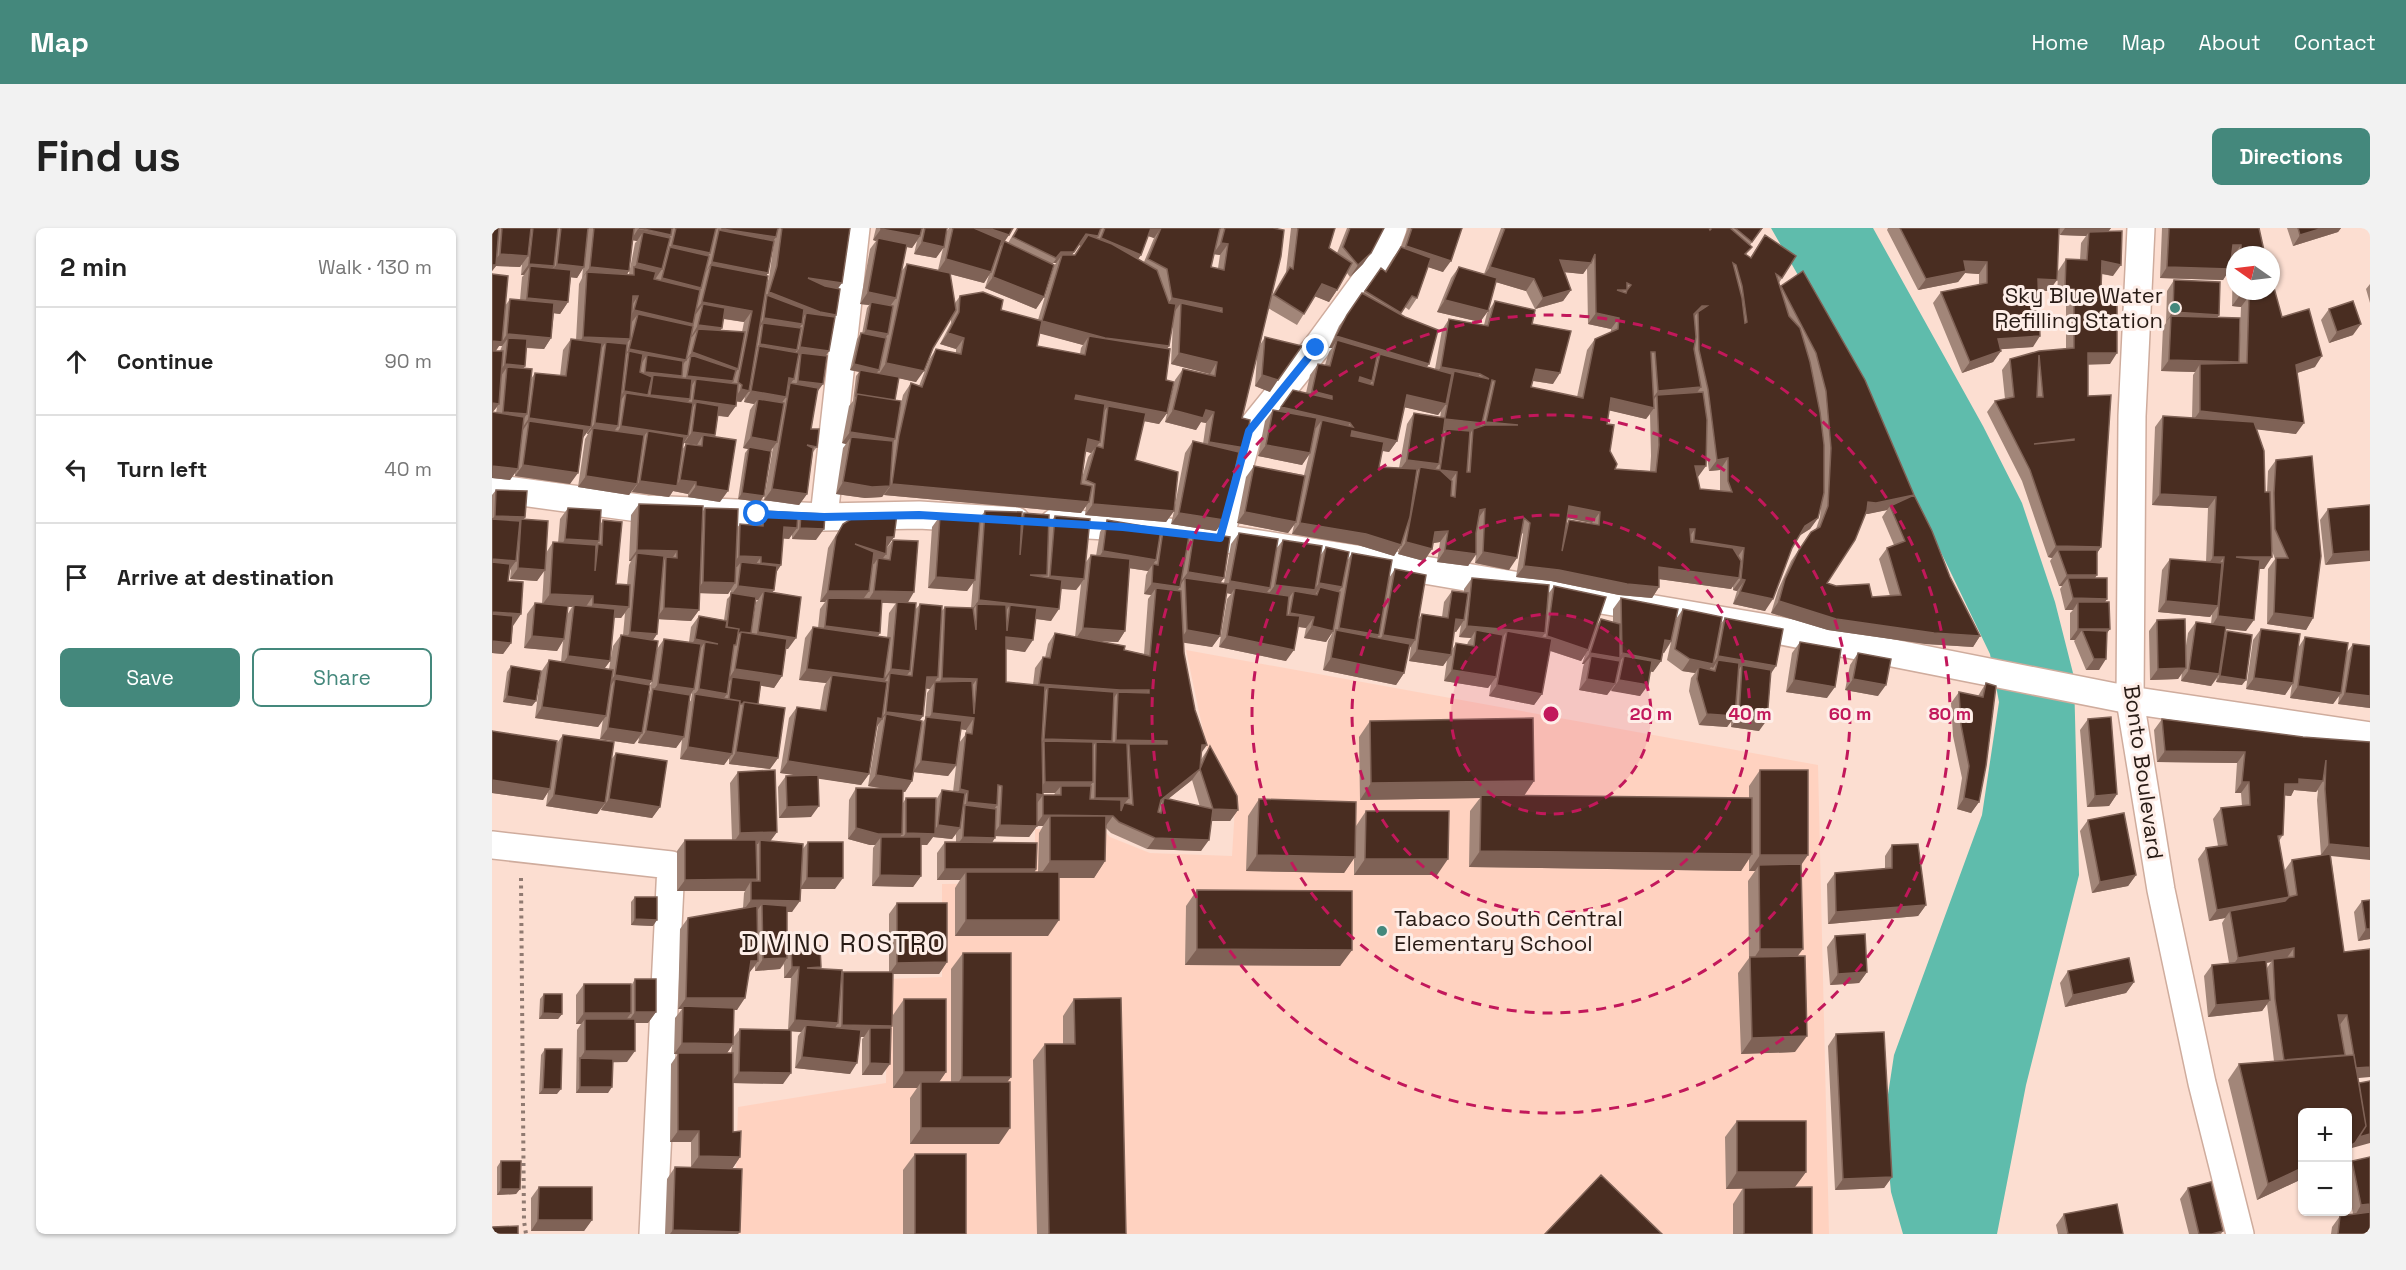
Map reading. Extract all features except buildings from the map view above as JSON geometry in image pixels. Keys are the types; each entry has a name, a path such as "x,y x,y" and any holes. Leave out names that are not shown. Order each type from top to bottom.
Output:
{"street":[{"path":"824,517 856,228"},
{"path":"1220,538 1249,431 1316,348 1382,258 1392,228"},
{"name":"Bonto Boulevard","path":"2141,228 2132,416 2130,700 2161,890 2202,1083 2240,1234"},
{"path":"492,488 646,509 824,517 919,515 1123,527 1220,538 1761,627 1983,673 2130,700 2370,736"},
{"path":"492,845 671,866 653,1234"}],"path":[{"path":"521,849 524,1221 526,1234"}],"shaded area":[{"name":"Tabaco South Central Elementary School","path":"1186,650 1818,765 1829,1234 734,1234 738,1107 886,1083 887,979 942,977 942,884 1035,883 1035,829 1103,829 1110,837 1150,853 1232,856 1235,807 1209,759"}],"water":[{"path":"1771,228 1873,228 1983,426 2022,503 2055,602 2074,677 2079,875 2026,1085 1997,1234 1903,1234 1891,1192 1884,1121 1894,1055 1982,815 1999,702 1990,654 1858,380"}],"place":[{"name":"Sky Blue Water Refilling Station","path":"2175,308"},
{"name":"Tabaco South Central Elementary School","path":"1382,931"}],"district":[{"name":"DIVINO ROSTRO","path":"844,943"}],"route":[{"path":"757,514 824,517 919,515 1123,527 1220,538 1249,431 1316,348"}]}
